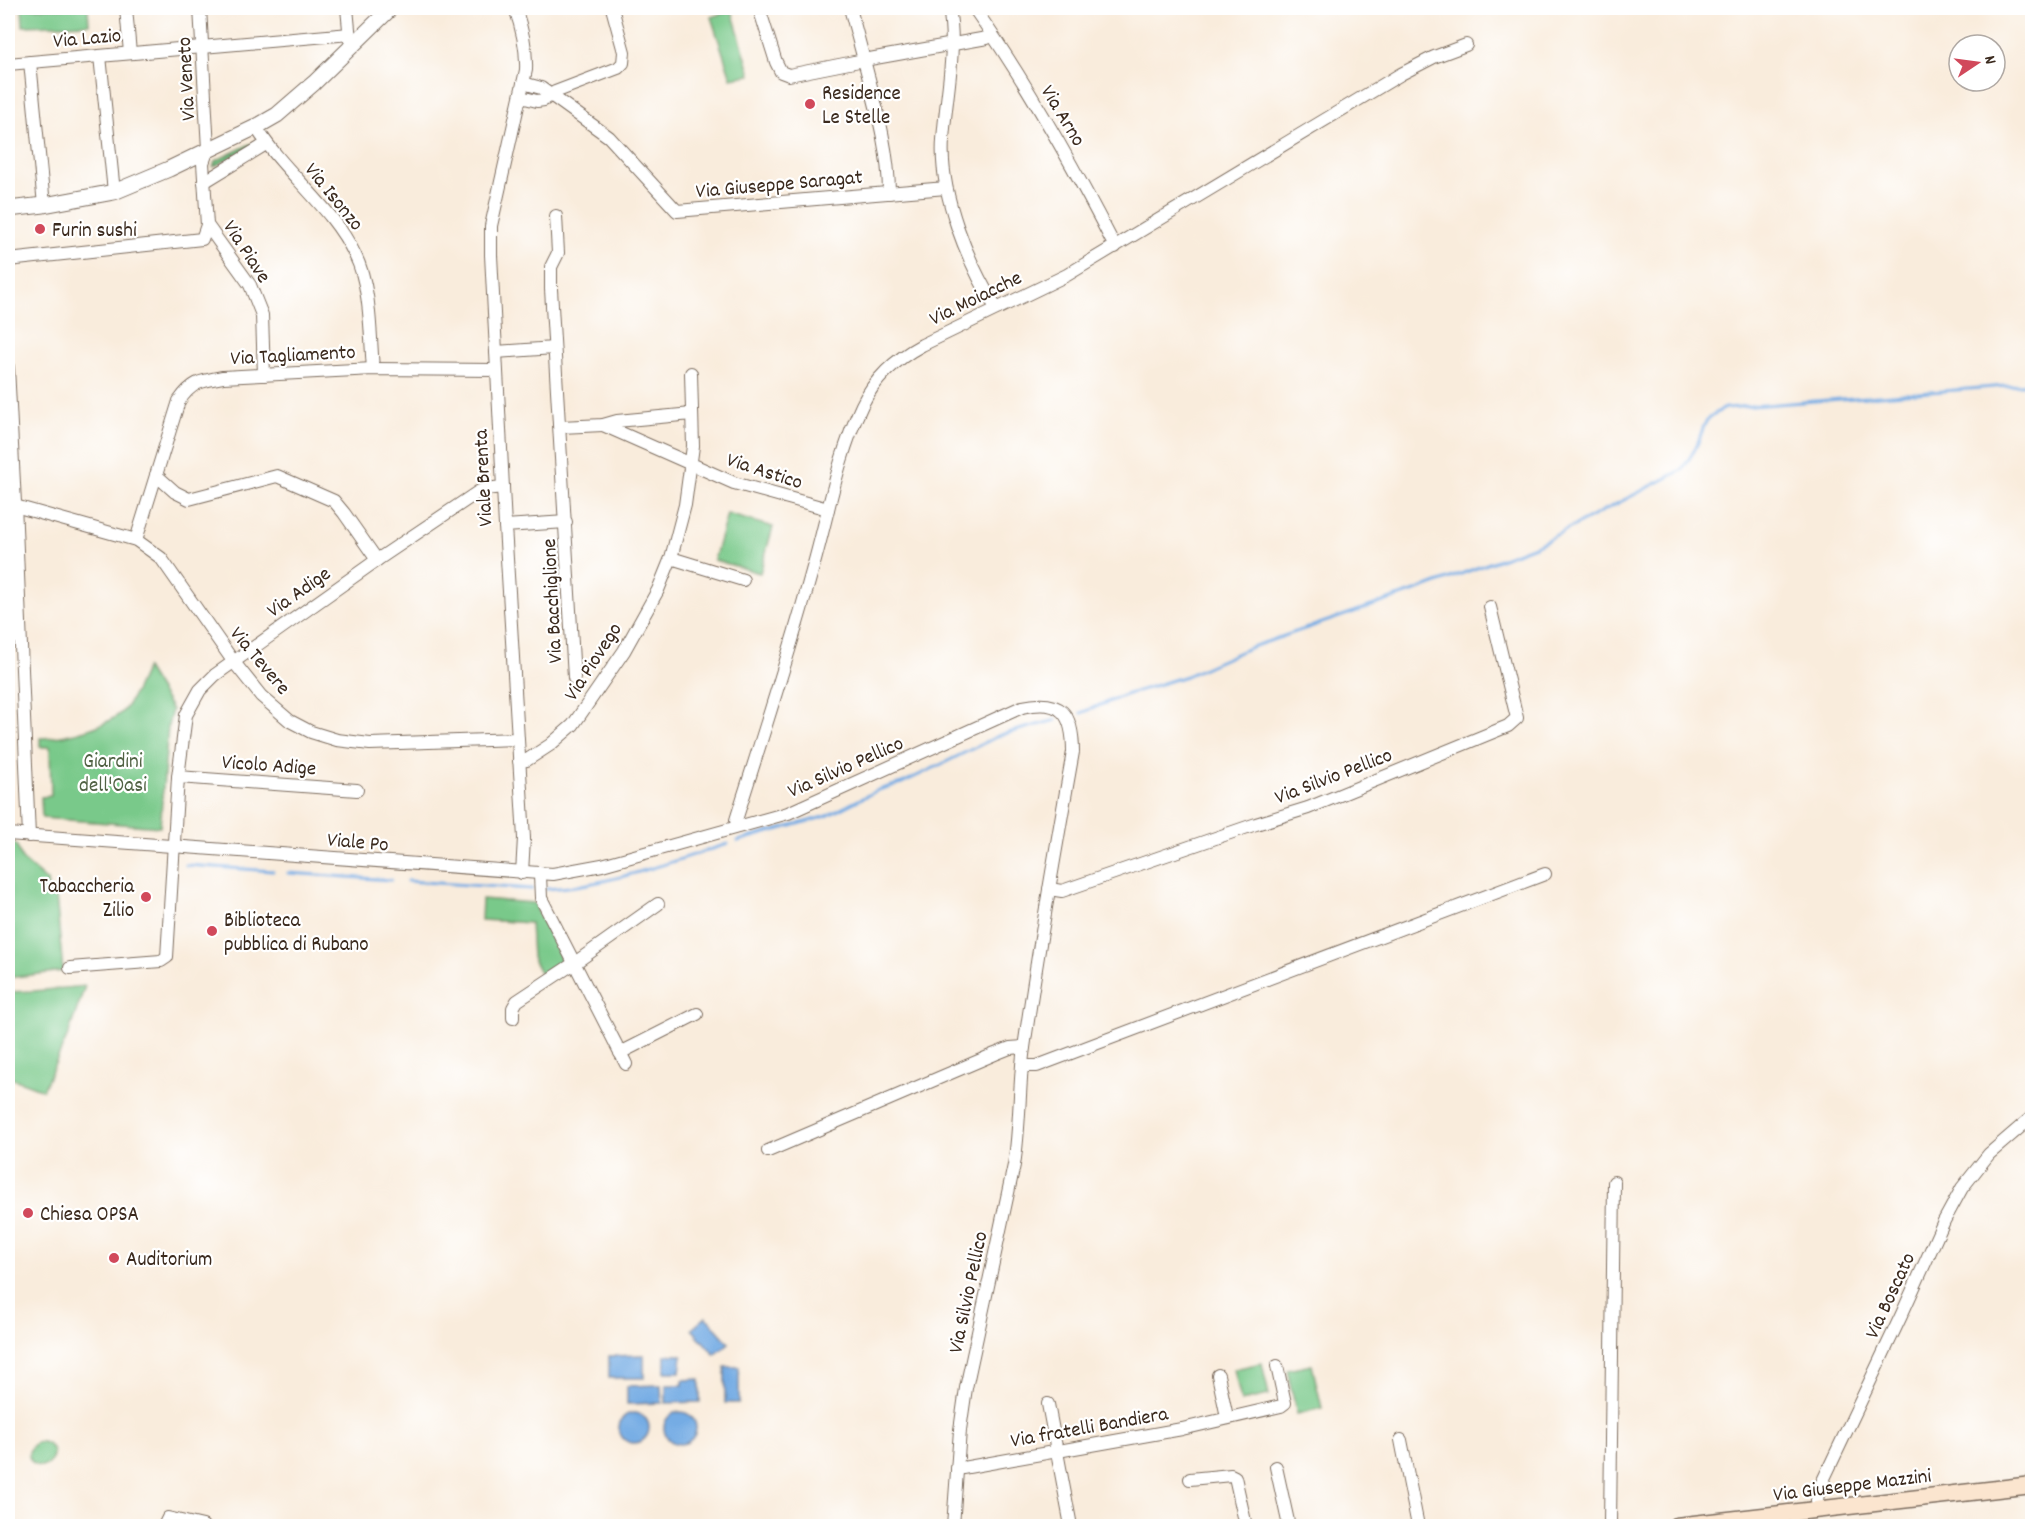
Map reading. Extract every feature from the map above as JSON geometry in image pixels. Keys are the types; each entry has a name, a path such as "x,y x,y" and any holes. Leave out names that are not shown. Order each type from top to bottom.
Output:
{"main road":[{"name":"Via Giuseppe Mazzini","path":"1676,1527 2032,1485"}],"street":[{"path":"126,8 130,53"},
{"name":"Via Veneto","path":"200,8 208,149"},
{"path":"347,8 350,41"},
{"path":"8,209 114,192 169,169 256,127 277,115 350,41 391,8"},
{"name":"Viale Brenta","path":"515,8 527,54 524,83 491,226 496,370 524,838 522,873"},
{"path":"521,97 537,101 544,100 550,94 618,68 623,63 624,52 612,8"},
{"path":"759,8 776,62 781,72 789,75 987,38"},
{"path":"850,8 880,123 889,178 889,193"},
{"path":"949,8 952,70 943,140 946,188 969,254 996,308"},
{"name":"Via Arno","path":"974,8 994,36 1080,179 1115,247"},
{"name":"Via Lazio","path":"8,64 203,47 350,41"},
{"name":"Via Moiacche","path":"738,826 736,820 812,572 849,439 863,404 877,380 902,356 1067,275 1401,74 1434,57 1466,45"},
{"path":"100,56 114,192"},
{"path":"30,62 44,205"},
{"path":"524,83 541,88 550,94"},
{"name":"Via Giuseppe Saragat","path":"550,94 609,137 677,211 946,188"},
{"name":"Via Isonzo","path":"256,127 266,144 341,230 357,256 365,288 373,369"},
{"path":"204,182 266,144"},
{"name":"Via Piave","path":"208,149 203,163 207,225 250,285 262,315 264,375"},
{"name":"Via Bacchiglione","path":"556,216 558,253 551,267 554,348 561,427 574,678"},
{"path":"8,260 202,239 207,225"},
{"path":"496,352 554,348"},
{"path":"8,367 29,836"},
{"name":"Via Tagliamento","path":"136,540 178,401 187,388 203,380 373,369 496,370"},
{"name":"Via Piovego","path":"519,761 527,760 550,745 573,725 624,651 658,590 671,558 685,505 691,465 691,373"},
{"path":"561,427 603,425 617,421 692,414"},
{"path":"603,425 691,465"},
{"name":"Via Astico","path":"691,465 734,483 828,509"},
{"path":"156,475 175,492 189,499 277,476 334,501 377,560"},
{"name":"Via Adige","path":"172,847 178,777 188,710 200,690 233,661 478,492 503,487"},
{"name":"Via Tevere","path":"13,504 136,540 161,558 233,661 261,696 290,721 311,732 336,740 370,744 518,739"},
{"name":"Via Bacchiglione","path":"505,526 566,522"},
{"path":"671,558 743,579"},
{"name":"Via Silvio Pellico","path":"1049,890 1062,891 1308,808 1508,726 1517,718 1490,607"},
{"name":"Via Silvio Pellico","path":"738,826 788,813 1022,707 1038,703 1052,704 1068,718 1073,733 1073,752 1024,1047 1018,1143 970,1367 960,1430 953,1527"},
{"name":"Vicolo Adige","path":"178,777 357,790"},
{"name":"Via Moiacche","path":"746,787 746,799 752,822"},
{"name":"Viale Po","path":"8,834 540,875 602,865 738,826"},
{"path":"70,968 161,961 167,957 172,847"},
{"path":"1022,1066 1037,1066 1545,874"},
{"path":"540,875 542,898 623,1058 697,1014"},
{"path":"513,1018 513,1008 517,1001 658,904"},
{"path":"768,1151 995,1054 1010,1048 1024,1047"},
{"name":"Via Boscato","path":"1818,1510 1819,1489 1944,1221 1962,1188 1989,1154 2032,1117"},
{"path":"1610,1527 1614,1182"},
{"name":"Via fratelli Bandiera","path":"957,1469 1182,1429 1281,1406 1285,1403 1277,1366"},
{"path":"1218,1375 1227,1417"},
{"path":"1048,1404 1071,1527"},
{"path":"1401,1440 1418,1527"},
{"path":"1276,1467 1289,1527"},
{"path":"1190,1479 1231,1475 1235,1477 1246,1527"},
{"path":"166,1522 203,1527"}],"green space":[{"path":"22,8 88,8 89,24 23,26"},
{"path":"732,11 751,75 731,78 711,17"},
{"path":"250,144 253,146 213,167 215,161"},
{"path":"727,514 773,527 760,573 714,560"},
{"name":"Giardini dell'Oasi","path":"146,668 172,710 168,726 160,827 42,818 41,797 51,796 50,747 40,747 40,738 87,730 111,719 127,706"},
{"path":"8,843 16,844 22,859 47,881 49,897 56,896 63,971 8,978"},
{"path":"482,899 534,903 562,961 541,974 532,957 530,923 481,920"},
{"path":"85,986 68,1035 43,1090 8,1077 8,992"},
{"path":"1262,1363 1269,1395 1241,1401 1234,1369"},
{"path":"1312,1365 1322,1408 1297,1414 1287,1370"},
{"path":"41,1442 49,1446 53,1454 49,1462 41,1466 33,1462 29,1454 33,1446"}],"water":[{"path":"706,1317 729,1343 715,1355 692,1329"},
{"path":"644,1355 644,1378 609,1378 609,1356"},
{"path":"665,1355 682,1355 680,1372 665,1372"},
{"path":"725,1367 739,1367 739,1403 725,1403"},
{"path":"700,1379 700,1402 666,1403 666,1385 683,1385 683,1380"},
{"path":"661,1385 662,1403 627,1404 627,1386"},
{"path":"680,1412 691,1417 696,1428 691,1439 680,1444 669,1439 664,1428 669,1417"},
{"path":"634,1413 644,1418 649,1428 644,1438 634,1443 624,1438 619,1428 624,1418"}],"waterway":[{"path":"1081,713 1125,695 1186,676 1249,648 1424,588 1537,545 1682,470 1695,449 1704,424 1711,416 1726,408 2032,384"},
{"path":"738,841 827,816 878,790 902,783 1000,735 1056,720"},
{"path":"546,889 616,878 728,844"},
{"path":"186,865 273,871"},
{"path":"288,873 391,880"},
{"path":"407,881 532,889"}],"place":[{"name":"Residence Le Stelle","path":"810,104"},
{"name":"Furin sushi","path":"40,229"},
{"name":"Tabaccheria Zilio","path":"146,897"},
{"name":"Biblioteca pubblica di Rubano","path":"212,931"},
{"name":"Chiesa OPSA","path":"28,1213"},
{"name":"Auditorium","path":"114,1258"}]}
